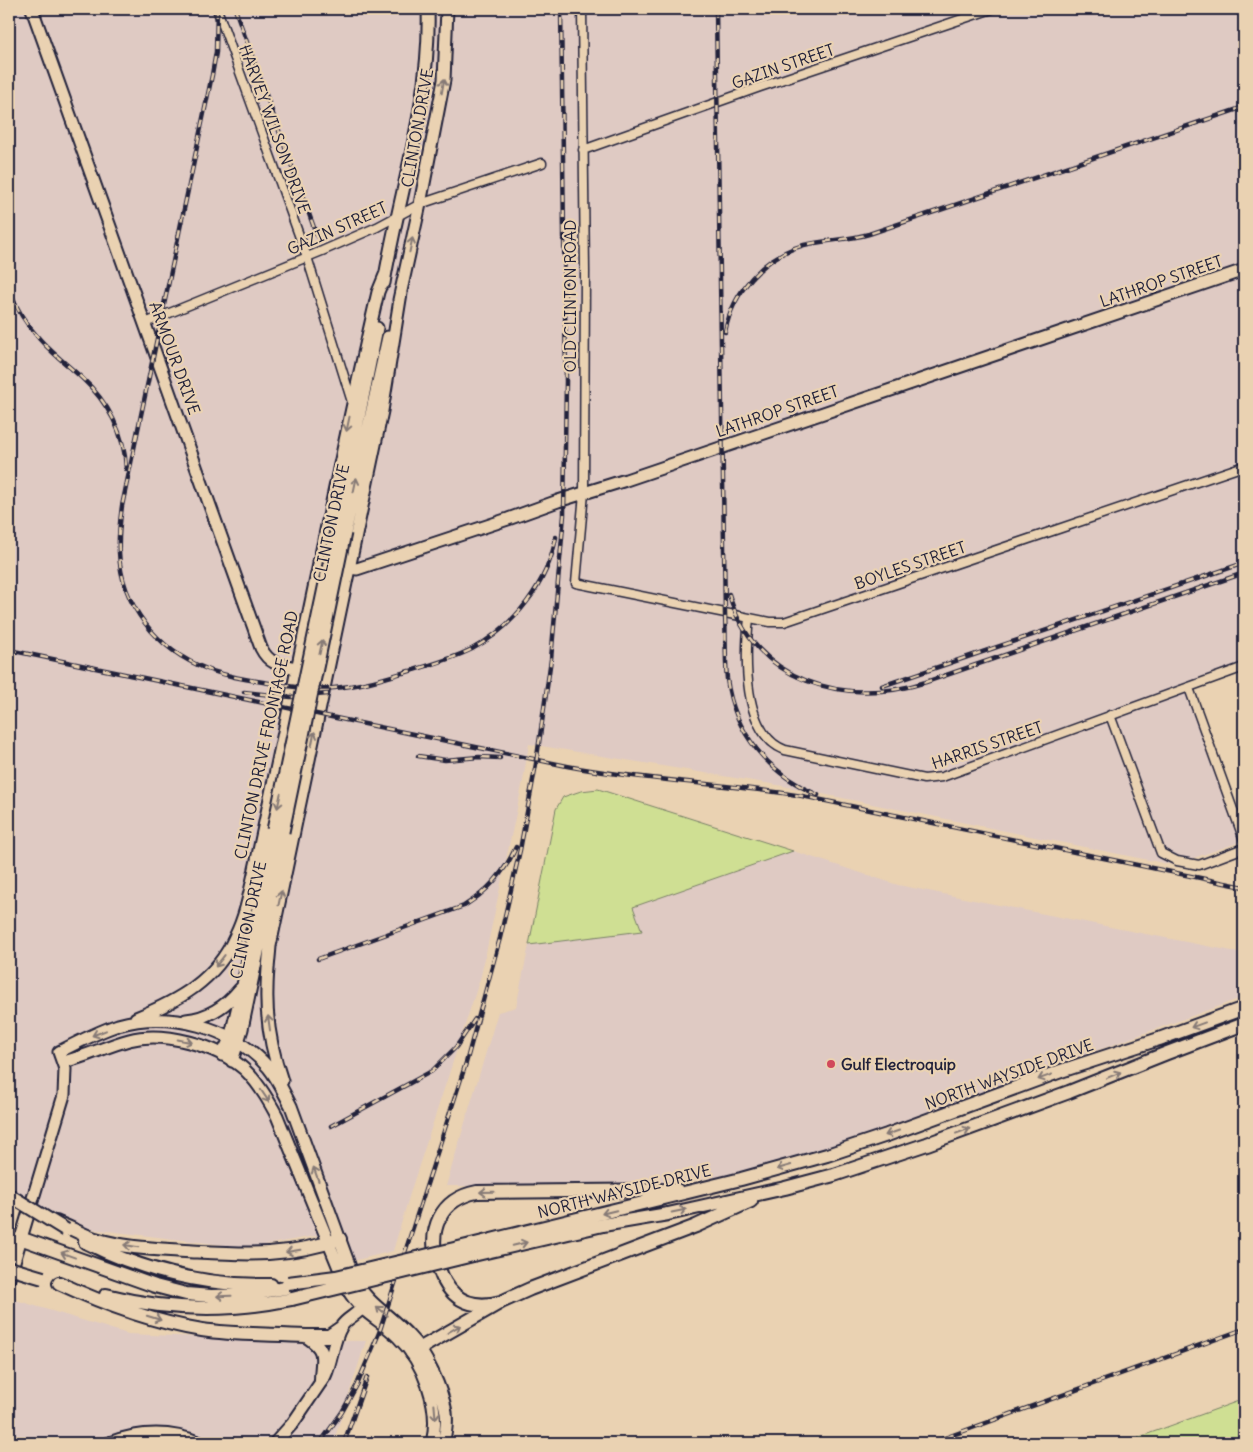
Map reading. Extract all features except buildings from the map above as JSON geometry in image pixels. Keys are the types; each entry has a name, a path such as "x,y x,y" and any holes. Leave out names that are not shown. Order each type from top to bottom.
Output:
{"main road":[{"name":"NORTH WAYSIDE DRIVE","path":"9,1195 82,1240 109,1253 163,1272 228,1284 264,1285 290,1290 472,1250 827,1155 1244,1008"},
{"name":"NORTH WAYSIDE DRIVE","path":"9,1268 118,1299 184,1308 245,1307 290,1290 336,1277 668,1214 834,1175 927,1144 1106,1078 1167,1052 1244,1024"},
{"path":"501,1302 485,1305 465,1302 452,1293 441,1274 436,1257 435,1229 442,1212 455,1200 477,1192 673,1190 714,1186"},
{"path":"416,1351 501,1302 530,1289 696,1226 785,1188"},
{"path":"67,1229 93,1238 129,1246 231,1254 275,1254 303,1250 334,1241"},
{"path":"20,1238 155,1286 186,1294 227,1296 290,1290"},
{"path":"59,1283 109,1304 193,1329 306,1336 329,1336 340,1329"},
{"path":"306,1336 316,1343 323,1355 320,1381"}],"street":[{"name":"ARMOUR DRIVE","path":"32,9 261,648 266,658 273,663 326,674"},
{"name":"HARVEY WILSON DRIVE","path":"217,9 307,257 352,402"},
{"name":"CLINTON DRIVE","path":"234,1041 246,966 278,831 340,532 385,275 422,101 427,60 428,9"},
{"name":"CLINTON DRIVE","path":"340,532 380,366 401,293 420,204 444,80 447,9"},
{"name":"OLD CLINTON ROAD","path":"576,583 584,493 585,270 582,9"},
{"name":"GAZIN STREET","path":"583,150 992,9"},
{"name":"GAZIN STREET","path":"145,323 307,257 397,217 420,204 542,163"},
{"name":"LATHROP STREET","path":"319,561 357,569 1244,270"},
{"name":"CLINTON DRIVE FRONTAGE ROAD","path":"118,1025 172,1003 183,996 200,983 226,954 235,938 248,901 352,402 378,292 385,275"},
{"path":"401,293 382,411 270,946 267,989 269,1021 279,1071 332,1220 334,1241 343,1282 352,1298 362,1310 416,1351 433,1400 435,1423 432,1443"},
{"name":"BOYLES STREET","path":"576,583 770,622 790,620 1244,466"},
{"name":"HARRIS STREET","path":"749,618 746,663 750,695 758,720 774,745 785,750 930,780 1244,668"},
{"path":"1189,688 1244,840"},
{"path":"1110,715 1161,853 1177,860 1199,865 1244,848"},
{"name":"CLINTON DRIVE","path":"227,1058 249,998 278,831"},
{"path":"246,966 248,901"},
{"path":"249,998 270,946"},
{"path":"61,1057 86,1038 118,1025 140,1021 193,1019 214,1011 233,998 243,986"},
{"path":"177,1020 197,1024 215,1031 255,1055 278,1079 291,1106"},
{"path":"61,1057 82,1058 130,1040 171,1038 193,1042 227,1058 244,1069 267,1098 281,1126 320,1224 334,1241 355,1281 366,1298 404,1330 434,1378 444,1406 446,1420 443,1443"},
{"path":"9,1278 64,1095 66,1073 61,1057"},
{"path":"281,1126 296,1120"},
{"path":"320,1224 332,1220"},
{"path":"275,1443 293,1423 325,1376 340,1329 348,1319 362,1310 366,1298"},
{"path":"109,1443 129,1437 154,1434 176,1435 200,1443"}],"shaded area":[{"path":"9,9 1244,9 1244,663 1184,686 1240,842 1173,865 778,785 529,744 523,781 481,976 393,1251 353,1261 342,1231 248,1248 75,1227 9,1188"},
{"path":"793,851 898,885 1237,952 1244,972 1244,997 834,1146 722,1176 658,1186 446,1186 498,1012 516,1007 529,945 641,931 633,907"},
{"path":"9,1298 128,1334 265,1340 366,1341 333,1443 9,1443"}],"green space":[{"path":"598,789 793,851 633,907 642,931 529,945 556,809 563,797 581,791"},
{"path":"1244,1399 1244,1443 1123,1443"}],"railway":[{"path":"217,9 216,52 212,75 122,506 119,534 121,571 135,607 145,623 158,638 189,661 221,674 289,686 325,688 363,684 409,671"},
{"path":"235,9 317,236"},
{"path":"320,1443 342,1412 357,1385 379,1333 466,1063 500,938 520,850 536,764 551,659 564,515 566,381 561,9"},
{"path":"716,9 727,679 737,717 757,749 784,776 818,795"},
{"path":"725,332 735,303 752,277 776,257 789,250 812,243 869,234 1244,107"},
{"path":"9,290 21,314 33,331 47,347 100,397 118,431 125,456 126,469"},
{"path":"403,673 464,653 502,629 527,602 537,587 552,554 556,537"},
{"path":"882,686 1244,563"},
{"path":"729,594 741,624 759,649 781,667 806,681 835,689 865,692 896,689 926,682 1244,573"},
{"path":"9,650 567,766 802,796 1244,887"},
{"path":"244,692 291,697 328,694"},
{"path":"418,756 445,760 479,757 500,758"},
{"path":"318,959 464,906 488,888 501,873 516,847"},
{"path":"331,1126 432,1071 456,1047 475,1019"},
{"path":"931,1443 1244,1329"},
{"path":"344,1443 367,1377"}],"place":[{"name":"Gulf Electroquip","path":"831,1064"}]}
